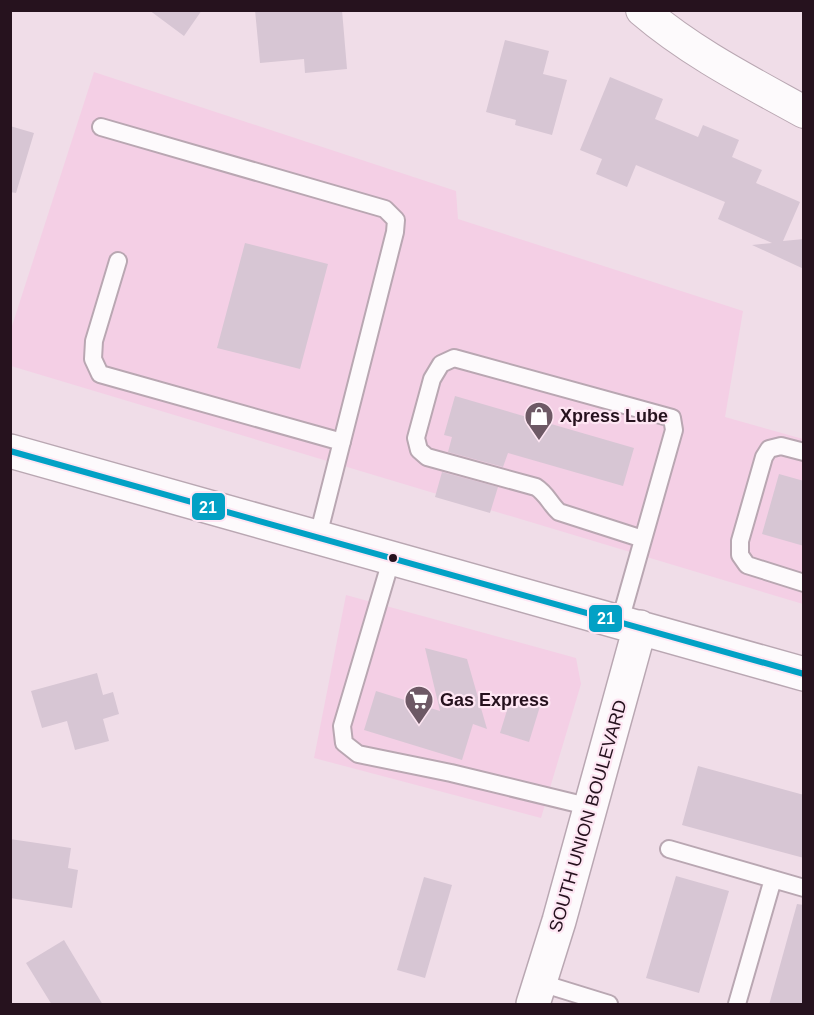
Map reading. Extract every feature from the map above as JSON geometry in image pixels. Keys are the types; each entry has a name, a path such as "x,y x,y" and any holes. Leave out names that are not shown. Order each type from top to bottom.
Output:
{"main road":[{"path":"10,451 804,674"},
{"name":"SOUTH UNION BOULEVARD","path":"537,994 591,807 630,624"}],"street":[{"path":"642,10 688,46 804,112"}],"lane":[{"path":"101,128 385,209 396,220 393,243 318,536"},
{"path":"118,261 94,340 93,359 100,374 342,442"},
{"path":"630,624 643,539 674,430 672,418 454,358 441,364 432,380 416,438 418,450 427,457 536,487 546,494 551,506 559,512 643,539"},
{"path":"804,452 781,446 769,449 740,541 740,555 747,565 804,583"},
{"path":"392,557 342,726 344,743 358,754 451,773 591,807"},
{"path":"669,849 804,888"},
{"path":"737,1005 773,879"},
{"path":"537,994 609,1005"}],"shaded area":[{"path":"94,72 456,191 458,219 743,311 725,417 803,439 803,604 11,366 11,329"},
{"path":"346,595 576,658 581,684 541,818 314,758"}],"building":[{"path":"149,10 202,10 184,36"},
{"path":"255,10 342,10 347,69 305,73 304,59 260,63"},
{"path":"505,40 549,51 543,74 567,80 552,135 515,125 516,120 486,112"},
{"path":"610,77 663,99 655,119 698,137 703,125 739,140 732,157 762,170 756,183 800,202 783,241 804,239 804,269 752,245 772,243 718,219 725,202 636,165 627,187 596,174 602,159 580,150"},
{"path":"10,126 34,133 16,193 10,192"},
{"path":"245,243 328,264 300,369 217,348"},
{"name":"Xpress Lube","path":"455,396 634,448 623,486 508,453 503,467 448,452 452,437 444,435"},
{"path":"442,472 498,487 490,513 435,497"},
{"path":"779,474 804,481 804,546 762,534"},
{"name":"Gas Express","path":"425,648 467,659 487,729 473,724 462,760 364,730 376,691 440,711"},
{"path":"97,673 103,695 113,692 119,714 103,719 109,741 75,750 67,721 42,728 31,691"},
{"path":"512,694 541,703 529,742 500,733"},
{"path":"698,766 804,795 804,858 682,825"},
{"path":"10,839 71,848 68,868 78,870 72,908 10,898"},
{"path":"676,876 729,891 699,993 646,978"},
{"path":"424,877 452,885 425,978 397,970"},
{"path":"797,904 804,905 804,1005 769,1005"},
{"path":"64,940 103,1005 52,1005 26,963"}],"transit line":[{"name":"21","path":"10,451 804,674"}],"place":[{"name":"Xpress Lube","path":"539,442"},
{"name":"Gas Express","path":"419,726"}]}
